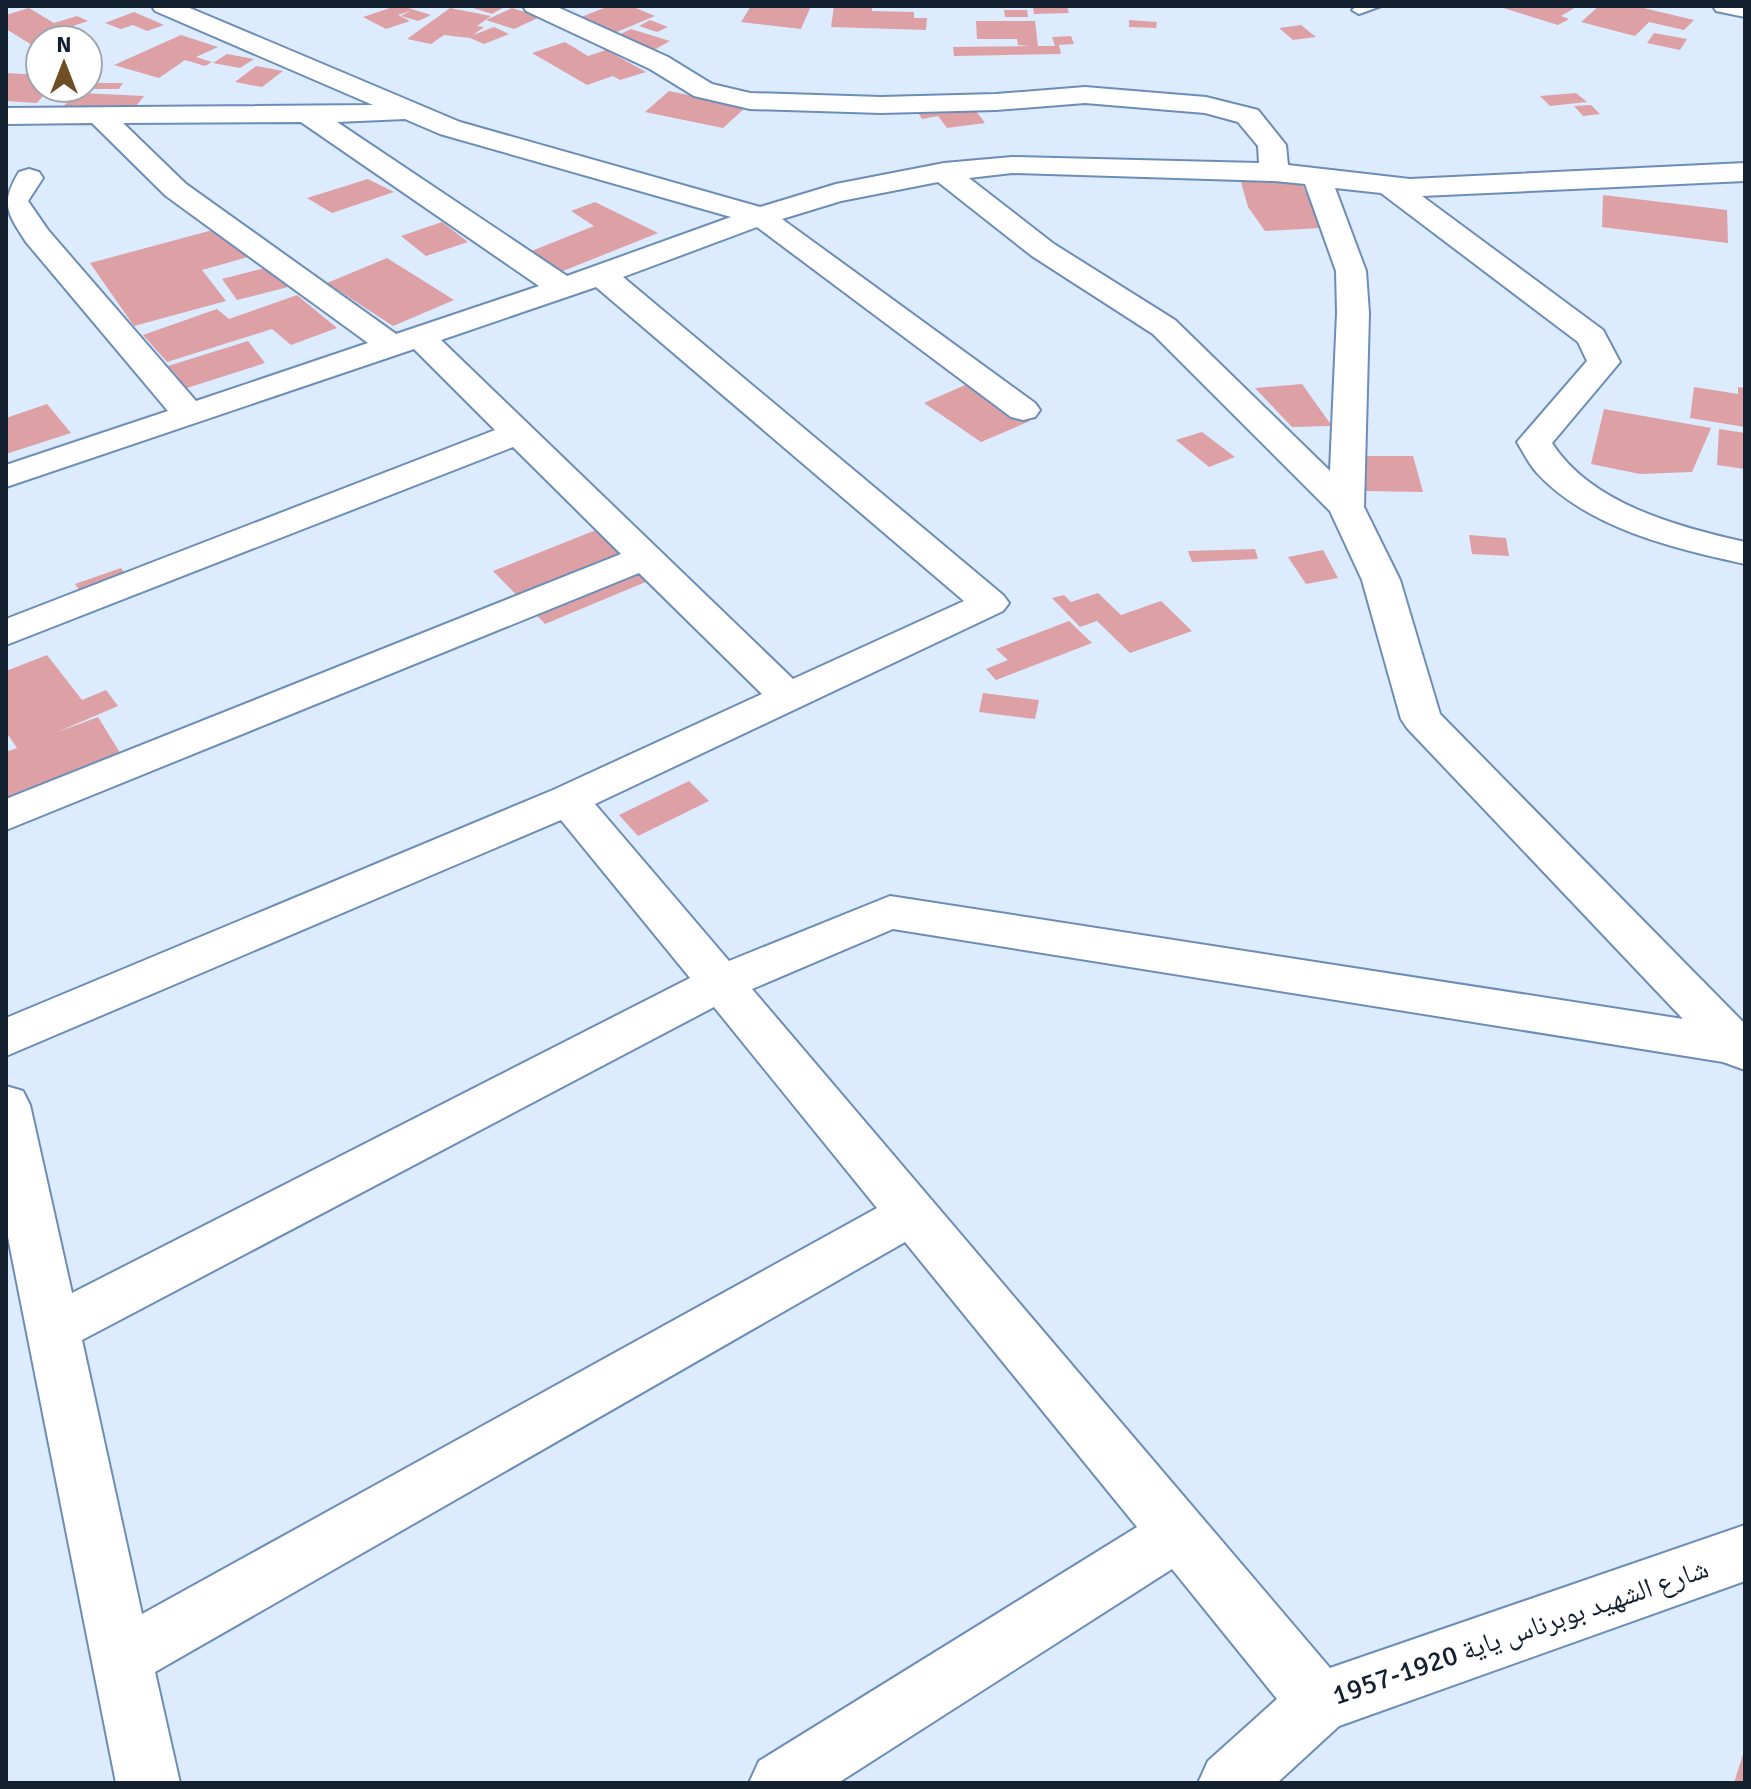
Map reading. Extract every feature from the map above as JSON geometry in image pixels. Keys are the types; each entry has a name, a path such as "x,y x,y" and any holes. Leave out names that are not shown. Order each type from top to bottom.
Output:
{"street":[{"path":"164,6 450,128 760,216 1023,410"},
{"path":"535,6 659,63 703,90 750,101 881,105 996,102 1085,95 1206,105 1248,116 1272,145 1274,172"},
{"path":"1725,6 1745,10"},
{"path":"6,116 410,113"},
{"path":"308,114 563,288"},
{"path":"99,115 176,190 406,341 518,433 789,698"},
{"path":"6,477 601,275 760,216 836,193 944,172 1012,165 1274,172 1391,187 1745,172"},
{"path":"944,172 1043,250 1164,327 1346,507 1381,580 1421,719 1741,1050"},
{"path":"1317,177 1351,271 1353,313 1346,507"},
{"path":"29,178 13,201 37,236 190,415"},
{"path":"1391,187 1592,337 1601,350 1604,362 1534,442 1539,455 1580,493 1634,519 1695,543 1745,553"},
{"path":"6,1038 568,800 990,603 601,275"},
{"path":"6,633 518,433"},
{"path":"6,815 646,557"},
{"path":"568,800 1319,1702"},
{"path":"53,1329 721,983 890,912 1741,1050"},
{"path":"6,1105 148,1783"},
{"path":"122,1658 912,1213"},
{"path":"781,1783 1178,1533"},
{"name":"شارع الشهيد بوبرناس ياية 1920-1957","path":"1230,1783 1319,1702 1745,1553"}],"building":[{"path":"396,6 431,15 418,21 401,16 410,11 398,15 410,21 386,29 363,17"},
{"path":"467,6 506,6 492,14"},
{"path":"609,6 631,6 655,16 612,34 576,19"},
{"path":"751,6 811,6 801,29 741,22"},
{"path":"834,6 872,6 872,11 914,12 914,18 927,18 926,30 831,27"},
{"path":"1578,6 1561,16 1569,19 1558,25 1500,7"},
{"path":"1599,6 1635,6 1694,20 1684,30 1649,22 1635,36 1581,22"},
{"path":"1067,7 1069,13 1034,14 1033,8"},
{"path":"29,8 54,23 77,16 88,21 79,24 24,24 24,40 6,29 6,15"},
{"path":"450,8 491,16 477,26 484,27 473,35 494,27 509,34 484,44 470,38 444,35 431,44 407,39"},
{"path":"512,8 540,17 514,29 486,20"},
{"path":"1004,10 1027,10 1028,17 1005,17"},
{"path":"134,12 164,25 147,31 133,25 121,29 105,23"},
{"path":"650,20 668,27 657,32 639,26"},
{"path":"1129,20 1157,22 1156,28 1129,27"},
{"path":"976,21 1035,21 1038,46 1055,46 1052,37 1071,36 1074,44 1059,45 1061,54 954,56 953,47 1030,46 1018,45 1017,39 977,39"},
{"path":"1301,25 1316,37 1293,40 1279,28"},
{"path":"631,29 670,41 652,51 612,38"},
{"path":"1654,33 1687,39 1680,50 1647,43"},
{"path":"181,35 218,47 196,57 212,62 205,66 185,60 159,78 114,65"},
{"path":"565,42 588,56 606,50 646,72 620,80 613,76 587,85 532,53"},
{"path":"227,54 254,59 240,68 213,63"},
{"path":"256,66 283,71 262,87 235,82"},
{"path":"6,73 24,74 24,102 6,101"},
{"path":"104,83 123,83 119,89 104,89"},
{"path":"669,91 746,107 723,128 645,112"},
{"path":"1576,93 1587,102 1550,106 1540,96"},
{"path":"104,94 144,96 134,109 64,106 104,104"},
{"path":"971,104 985,123 947,128 938,116 922,119 917,111"},
{"path":"1591,105 1600,114 1583,116 1574,106"},
{"path":"368,179 394,192 332,213 307,198"},
{"path":"1301,181 1321,228 1265,231 1248,207 1241,182"},
{"path":"1603,195 1727,210 1728,243 1602,227"},
{"path":"595,202 658,233 563,271 529,252 594,226 571,211"},
{"path":"442,222 468,242 426,256 401,236"},
{"path":"224,227 248,257 202,270 226,301 134,326 90,263"},
{"path":"387,258 454,300 393,326 327,283"},
{"path":"276,265 292,286 237,300 222,279"},
{"path":"297,295 337,328 291,345 272,329 167,362 143,335 217,309 229,319"},
{"path":"248,341 265,363 187,388 168,366"},
{"path":"972,382 1030,421 981,442 924,403"},
{"path":"1302,384 1332,426 1292,427 1255,388"},
{"path":"1694,387 1738,394 1738,387 1745,388 1745,427 1690,418"},
{"path":"47,404 71,433 6,454 6,418"},
{"path":"1604,409 1711,428 1692,472 1640,474 1591,464"},
{"path":"1719,429 1745,433 1745,469 1717,465"},
{"path":"1202,432 1235,457 1209,467 1176,440"},
{"path":"1362,456 1413,456 1423,492 1366,491"},
{"path":"606,526 660,576 545,624 493,571"},
{"path":"1469,535 1506,538 1509,556 1472,554"},
{"path":"1255,549 1258,559 1192,562 1188,551"},
{"path":"1323,550 1338,578 1306,584 1288,557"},
{"path":"121,568 137,590 91,606 75,584"},
{"path":"1098,593 1121,615 1161,601 1192,631 1130,653 1097,621 1080,627 1052,598 1064,595 1071,602"},
{"path":"1069,621 1092,643 996,680 986,669 1008,660 996,649"},
{"path":"47,655 82,700 106,690 118,706 55,733 98,717 135,777 6,800 6,752 17,748 6,732 6,671"},
{"path":"983,693 1039,700 1035,719 979,712"},
{"path":"689,781 709,801 638,836 619,815"},
{"path":"1744,1751 1745,1783 1734,1783"}]}
